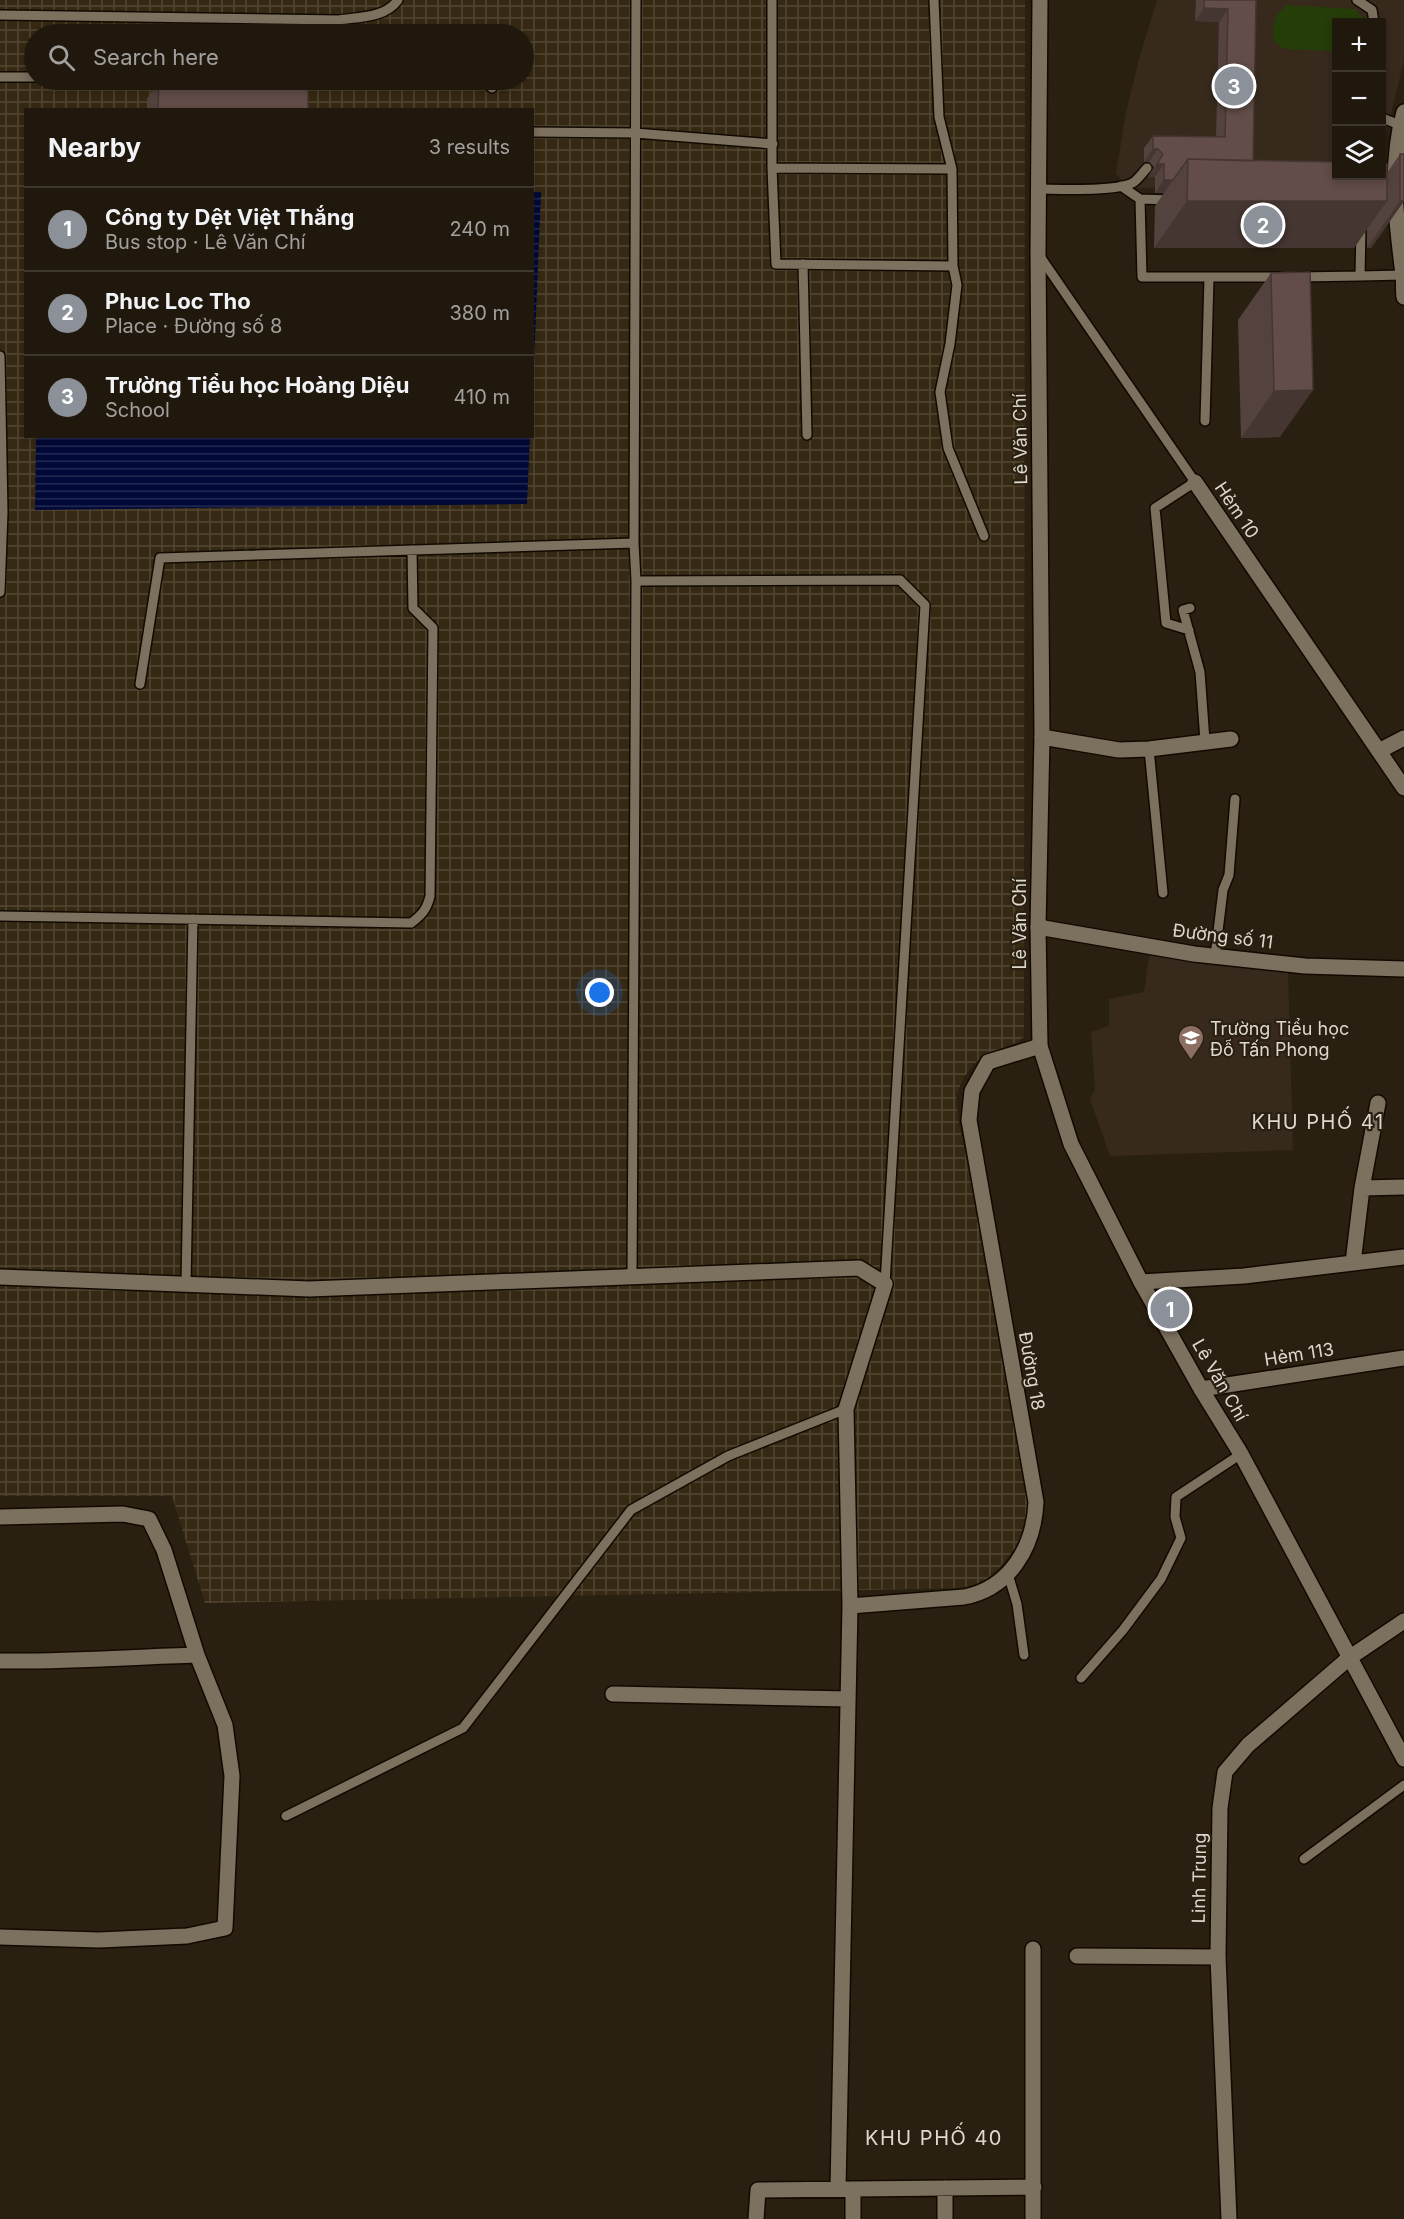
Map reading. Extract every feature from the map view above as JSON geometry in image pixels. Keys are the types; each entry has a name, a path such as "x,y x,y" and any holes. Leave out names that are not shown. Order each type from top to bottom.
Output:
{"street":[{"name":"Lê Văn Chí","path":"1040,0 1038,189 1042,737 1038,927 1040,1046 1071,1144 1141,1282 1240,1454 1404,1759"},
{"path":"1402,118 1394,176 1395,222 1402,265 1404,297"},
{"name":"Hẻm 10","path":"1194,482 1404,788"},
{"path":"1042,737 1119,750 1230,740"},
{"path":"1379,751 1404,738"},
{"name":"Đường số 11","path":"1038,927 1215,956 1305,966 1404,969"},
{"name":"Đường 18","path":"850,1606 981,1594 1008,1574 1031,1536 1036,1502 969,1120 972,1091 988,1062 1040,1046"},
{"path":"1353,1263 1362,1188 1378,1103"},
{"path":"1362,1188 1404,1187"},
{"path":"1141,1282 1244,1276 1404,1257"},
{"path":"0,1277 309,1288 859,1268 885,1284 846,1409 850,1606 845,2189 853,2219"},
{"name":"Hẻm 113","path":"1201,1389 1404,1358"},
{"path":"0,1517 123,1514 149,1519 164,1550 197,1655 225,1725 232,1776 225,1928 187,1936 110,1940 0,1937"},
{"name":"Linh Trung","path":"1229,2219 1218,1957 1220,1808 1225,1772 1248,1745 1349,1658 1404,1621"},
{"path":"0,1661 59,1662 197,1655"},
{"path":"613,1694 848,1699"},
{"path":"1033,1948 1033,2219"},
{"path":"1077,1956 1218,1957"},
{"path":"756,2219 758,2190 1034,2187"},
{"path":"945,2188 945,2219"}],"lane":[{"path":"0,15 339,20 377,15 398,0"},
{"path":"632,1276 636,581 634,543 636,0"},
{"path":"772,0 772,168 776,264 953,266"},
{"path":"934,0 939,117 952,169 953,266 957,285 950,344 940,393 948,448 984,536"},
{"path":"1357,0 1372,10 1373,18"},
{"path":"0,77 24,77"},
{"path":"1386,118 1402,118"},
{"path":"534,132 635,133 773,144"},
{"path":"772,168 952,169"},
{"path":"1038,189 1121,186 1134,183 1148,168"},
{"path":"1121,186 1140,200 1175,200"},
{"path":"1140,200 1142,277 1360,276 1402,265"},
{"path":"1360,276 1361,214"},
{"name":"Hẻm 10","path":"1038,253 1194,482"},
{"path":"803,264 807,435"},
{"path":"1205,421 1209,278"},
{"path":"0,356 0,592"},
{"path":"1189,630 1166,622 1155,508 1194,482"},
{"path":"140,684 160,558 634,543"},
{"path":"0,916 411,923 420,916 427,907 430,896 433,628 413,608 412,550"},
{"path":"636,581 900,580 924,605 885,1284"},
{"path":"1190,608 1184,610 1200,672 1205,741"},
{"path":"1149,749 1163,893"},
{"path":"1215,956 1223,890 1229,875 1235,799"},
{"path":"186,1284 193,919"},
{"path":"286,1815 463,1728 630,1510 728,1456 846,1409"},
{"path":"1081,1678 1123,1630 1161,1579 1181,1538 1175,1517 1176,1497 1240,1454"},
{"path":"1008,1574 1017,1604 1024,1655"},
{"path":"1304,1859 1404,1785"}],"shaded area":[{"path":"0,0 1025,0 1024,1037 1016,1043 986,1054 974,1064 964,1077 956,1095 958,1120 1032,1505 1024,1531 1015,1548 988,1578 977,1585 959,1588 205,1603 172,1496 0,1496"},
{"path":"1157,0 1404,0 1404,60 1386,134 1386,18 1332,18 1332,180 1353,180 1374,185 1128,188 1116,173 1126,113"},
{"path":"534,192 541,192 534,363"},
{"path":"36,438 530,438 527,504 35,510"},
{"name":"Trường Tiểu học Đỗ Tấn Phong","path":"1150,951 1288,971 1293,1150 1110,1156 1090,1099 1095,1089 1091,1032 1109,1026 1109,999 1144,992"}],"green space":[{"path":"1287,5 1354,9 1365,18 1332,18 1332,51 1285,49 1274,42 1274,21"}],"building":[{"path":"1204,0 1256,0 1253,161 1188,159 1173,180 1164,180 1164,164 1157,164 1163,154 1158,149 1153,149 1153,136 1225,137 1228,9 1204,8"},
{"path":"159,90 308,90 308,108 158,108"},
{"path":"1400,154 1404,154 1404,201 1400,201"},
{"path":"1188,159 1332,162 1332,180 1386,180 1387,164 1387,201 1187,201"},
{"path":"1310,272 1313,390 1274,391 1271,273"}],"place":[{"name":"Trường Tiểu học Hoàng Diệu","path":"1234,86"},
{"name":"Phuc Loc Tho","path":"1263,225"},
{"name":"Trường Tiểu học Đỗ Tấn Phong","path":"1191,1061"},
{"name":"Công ty Dệt Việt Thắng","path":"1170,1309"}],"district":[{"name":"KHU PHỐ 41","path":"1318,1122"},
{"name":"KHU PHỐ 40","path":"934,2138"}]}
